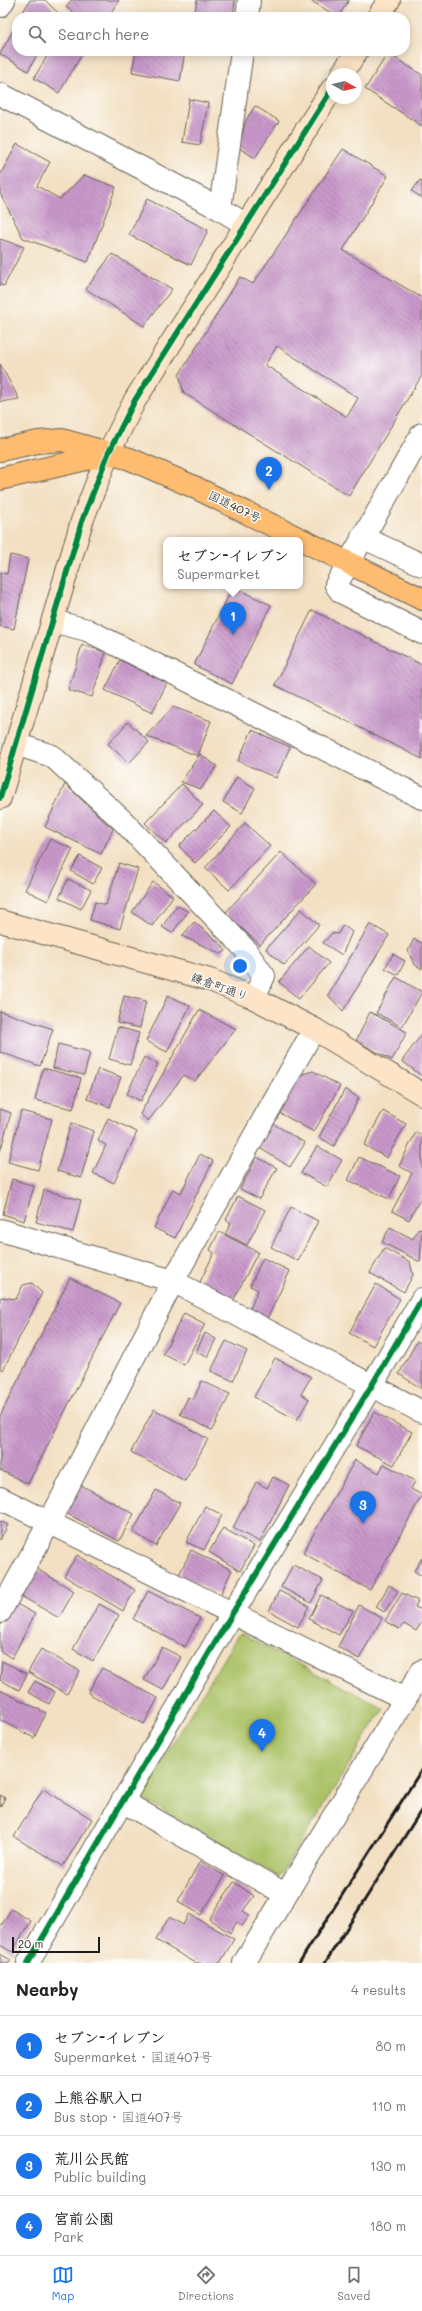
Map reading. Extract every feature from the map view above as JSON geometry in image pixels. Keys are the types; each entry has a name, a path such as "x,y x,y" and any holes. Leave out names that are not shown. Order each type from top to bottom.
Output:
{"highway":[{"name":"国道407号","path":"0,450 38,442 62,440 108,454 130,458 192,486 295,537"},
{"name":"国道407号","path":"0,479 108,454"},
{"name":"国道407号","path":"303,541 422,599"}],"street":[{"path":"0,6 4,0"},
{"path":"248,12 249,0"},
{"path":"381,12 389,0"},
{"path":"220,209 241,56"},
{"path":"346,68 353,56"},
{"path":"0,94 220,209 245,224"},
{"path":"0,798 82,521 108,454 135,400 245,224 326,98"},
{"path":"422,434 336,585 341,592 422,633"},
{"path":"362,537 422,565"},
{"path":"53,621 86,630 422,798"},
{"path":"16,744 52,756 80,780 123,820 244,948 264,976 254,998"},
{"name":"鎌倉町通り","path":"0,921 210,980 254,998 314,1029 422,1094"},
{"path":"0,1612 48,1523 173,1281 314,1029"},
{"path":"0,1230 173,1281 422,1412"},
{"path":"28,1963 232,1614 372,1386 422,1299"},
{"path":"0,1498 405,1699"},
{"path":"244,1963 422,1671"},
{"path":"122,1801 285,1894"}],"green space":[{"path":"239,1633 384,1708 279,1877 140,1797"}],"building":[{"path":"30,0 45,0 57,12 23,12"},
{"path":"71,0 119,0 111,12 73,12 66,7"},
{"path":"197,0 235,0 234,12 195,12"},
{"path":"310,0 349,0 341,12 330,12"},
{"path":"12,32 12,56 36,56 28,71 0,54"},
{"path":"47,56 81,56 59,93 34,78"},
{"path":"135,56 184,56 180,81 132,72"},
{"path":"386,56 393,56 422,75 422,126 365,89"},
{"path":"189,99 208,103 200,145 182,142"},
{"path":"255,106 279,121 255,158 239,148 246,120"},
{"path":"17,144 50,162 37,186 60,199 84,175 116,187 88,262 23,238 0,193 0,175"},
{"path":"343,149 388,176 343,250 422,298 422,375 349,496 184,393 179,375 240,277 253,284","holes":["277,346 358,398 347,417 265,365"]},
{"path":"420,180 422,182 422,198 412,191"},
{"path":"147,199 208,230 191,265 129,235"},
{"path":"0,239 24,247 4,286 0,285"},
{"path":"112,254 172,289 144,326 86,289"},
{"path":"0,364 19,399 0,402"},
{"path":"10,555 28,559 14,629 0,626 0,572 7,574"},
{"path":"232,589 237,589 271,605 232,684 194,665"},
{"path":"312,610 422,665 422,759 275,685"},
{"path":"82,645 106,652 92,697 68,690"},
{"path":"120,660 167,683 152,713 105,690"},
{"path":"173,707 211,721 198,756 146,736"},
{"path":"128,722 149,742 129,763 108,744"},
{"path":"252,730 290,747 276,778 238,761"},
{"path":"200,754 217,766 201,789 181,782"},
{"path":"237,777 255,788 242,813 223,802"},
{"path":"65,784 113,829 101,854 45,827"},
{"path":"182,784 203,805 166,843 145,823"},
{"path":"214,811 231,827 195,863 179,846"},
{"path":"245,823 270,846 229,890 205,868"},
{"path":"50,839 73,849 48,901 25,890"},
{"path":"281,852 316,884 260,945 225,913"},
{"path":"80,856 102,868 93,884 71,871"},
{"path":"119,863 138,869 120,929 90,920 95,902 106,905"},
{"path":"68,879 91,890 81,909 59,898"},
{"path":"153,882 173,896 152,926 132,912"},
{"path":"177,905 188,912 172,933 162,927"},
{"path":"301,909 319,925 284,965 266,949"},
{"path":"194,922 221,944 226,951 221,954 182,936"},
{"path":"370,924 389,935 343,1011 328,995"},
{"path":"343,925 352,932 342,955 323,943 332,933 338,934"},
{"path":"414,939 422,943 422,969 414,964 408,951"},
{"path":"309,946 329,963 299,999 279,982"},
{"path":"393,954 405,961 398,975 385,968"},
{"path":"396,977 422,992 402,1027 376,1013"},
{"path":"168,995 190,1006 167,1052 146,1041"},
{"path":"124,996 146,1001 140,1028 117,1023"},
{"path":"199,1010 236,1029 195,1081 184,1075 148,1121 140,1114"},
{"path":"0,1011 53,1029 40,1066 0,1052"},
{"path":"370,1012 407,1032 392,1060 356,1041"},
{"path":"118,1027 139,1033 130,1065 109,1059"},
{"path":"422,1034 422,1076 402,1061"},
{"path":"58,1044 90,1052 84,1075 53,1068"},
{"path":"144,1057 158,1064 141,1101 127,1094"},
{"path":"43,1068 81,1078 73,1109 35,1100"},
{"path":"98,1069 121,1077 110,1107 87,1099"},
{"path":"313,1071 340,1086 314,1132 278,1112 299,1075"},
{"path":"345,1089 359,1098 334,1146 319,1137"},
{"path":"0,1109 11,1113 0,1152"},
{"path":"21,1111 52,1119 38,1170 8,1162"},
{"path":"383,1111 406,1124 387,1158 364,1145"},
{"path":"108,1118 137,1132 114,1183 93,1173 106,1145 98,1141"},
{"path":"71,1123 94,1131 81,1178 57,1171"},
{"path":"272,1123 305,1143 290,1167 258,1147"},
{"path":"416,1132 422,1135 422,1195 409,1220 392,1211 412,1173 399,1166"},
{"path":"317,1146 342,1160 327,1187 301,1173"},
{"path":"200,1154 213,1161 175,1238 154,1228 173,1189 181,1193"},
{"path":"257,1157 277,1168 259,1199 240,1189"},
{"path":"359,1157 400,1176 389,1199 348,1180"},
{"path":"12,1179 34,1186 24,1221 3,1214"},
{"path":"44,1190 81,1200 73,1232 36,1222"},
{"path":"238,1196 265,1210 247,1245 225,1234 231,1223 226,1220"},
{"path":"291,1207 318,1221 298,1261 271,1247"},
{"path":"390,1227 413,1239 419,1228 422,1230 420,1262 382,1242"},
{"path":"219,1232 258,1252 232,1303 198,1286 214,1253 210,1250"},
{"path":"384,1248 410,1262 413,1275 404,1292 370,1273"},
{"path":"263,1258 290,1271 267,1319 249,1311 258,1290 250,1286"},
{"path":"70,1278 120,1303 28,1484 0,1470 0,1416"},
{"path":"32,1283 42,1293 3,1370 0,1368 0,1299 1,1297 16,1299 23,1285"},
{"path":"376,1284 400,1299 373,1346 349,1333"},
{"path":"184,1313 205,1324 184,1365 163,1354"},
{"path":"205,1333 216,1339 207,1357 196,1352"},
{"path":"226,1341 247,1351 233,1381 211,1371"},
{"path":"417,1341 422,1344 422,1389 399,1374"},
{"path":"275,1358 311,1377 301,1394 309,1399 297,1420 254,1397"},
{"path":"202,1381 230,1394 212,1430 180,1414 188,1397 193,1400"},
{"path":"154,1409 208,1439 185,1481 131,1452"},
{"path":"374,1412 412,1432 394,1465 356,1446"},
{"path":"355,1460 379,1473 384,1464 415,1481 411,1489 422,1495 370,1590 303,1553"},
{"path":"273,1477 289,1485 260,1542 233,1528 256,1482 267,1488"},
{"path":"79,1484 134,1514 119,1541 64,1512"},
{"path":"156,1490 180,1503 156,1546 133,1532"},
{"path":"205,1506 222,1515 204,1550 186,1542"},
{"path":"0,1521 8,1525 0,1540"},
{"path":"223,1528 254,1546 240,1571 209,1552"},
{"path":"191,1550 232,1570 220,1595 179,1575"},
{"path":"77,1555 135,1590 123,1611 64,1576"},
{"path":"422,1558 422,1576 414,1571"},
{"path":"293,1565 323,1580 311,1603 281,1587"},
{"path":"32,1566 74,1591 59,1618 16,1593"},
{"path":"389,1585 398,1591 384,1612 376,1607"},
{"path":"148,1591 200,1618 185,1647 133,1619"},
{"path":"279,1591 309,1606 298,1627 269,1611"},
{"path":"402,1593 418,1601 415,1607 422,1610 422,1622 416,1631 404,1624 399,1629 385,1621"},
{"path":"321,1595 353,1611 339,1635 309,1619"},
{"path":"13,1602 35,1614 12,1658 0,1651 0,1626"},
{"path":"99,1604 119,1615 93,1661 73,1649"},
{"path":"359,1605 382,1618 359,1659 338,1647"},
{"path":"162,1647 181,1657 163,1690 144,1680"},
{"path":"41,1649 80,1671 67,1694 28,1672"},
{"path":"2,1661 27,1674 19,1690 0,1680"},
{"path":"102,1668 158,1698 144,1724 88,1693"},
{"path":"35,1681 55,1692 49,1704 28,1692"},
{"path":"0,1690 46,1713 34,1738 0,1720"},
{"path":"43,1789 92,1819 63,1866 14,1837"},
{"path":"0,1795 5,1798 0,1807"},
{"path":"200,1861 225,1876 201,1915 178,1901"},
{"path":"234,1882 254,1896 243,1911 250,1915 242,1926 237,1922 230,1933 209,1919"},
{"path":"11,1909 31,1921 12,1952 0,1945 0,1928"},
{"path":"189,1914 234,1939 220,1963 196,1963 156,1940 169,1917 183,1925"},
{"path":"0,1954 11,1960 9,1963 0,1963"}],"railway":[{"path":"299,1963 422,1769"},
{"path":"325,1963 422,1809"}],"cycle path":[{"path":"0,798 82,521 108,454 135,400 326,98"},
{"path":"28,1963 232,1614 372,1385 422,1299"}],"place":[{"name":"上熊谷駅入口","path":"269,490"},
{"name":"セブン-イレブン","path":"233,635"},
{"name":"荒川公民館","path":"363,1524"},
{"name":"宮前公園","path":"262,1752"}]}
